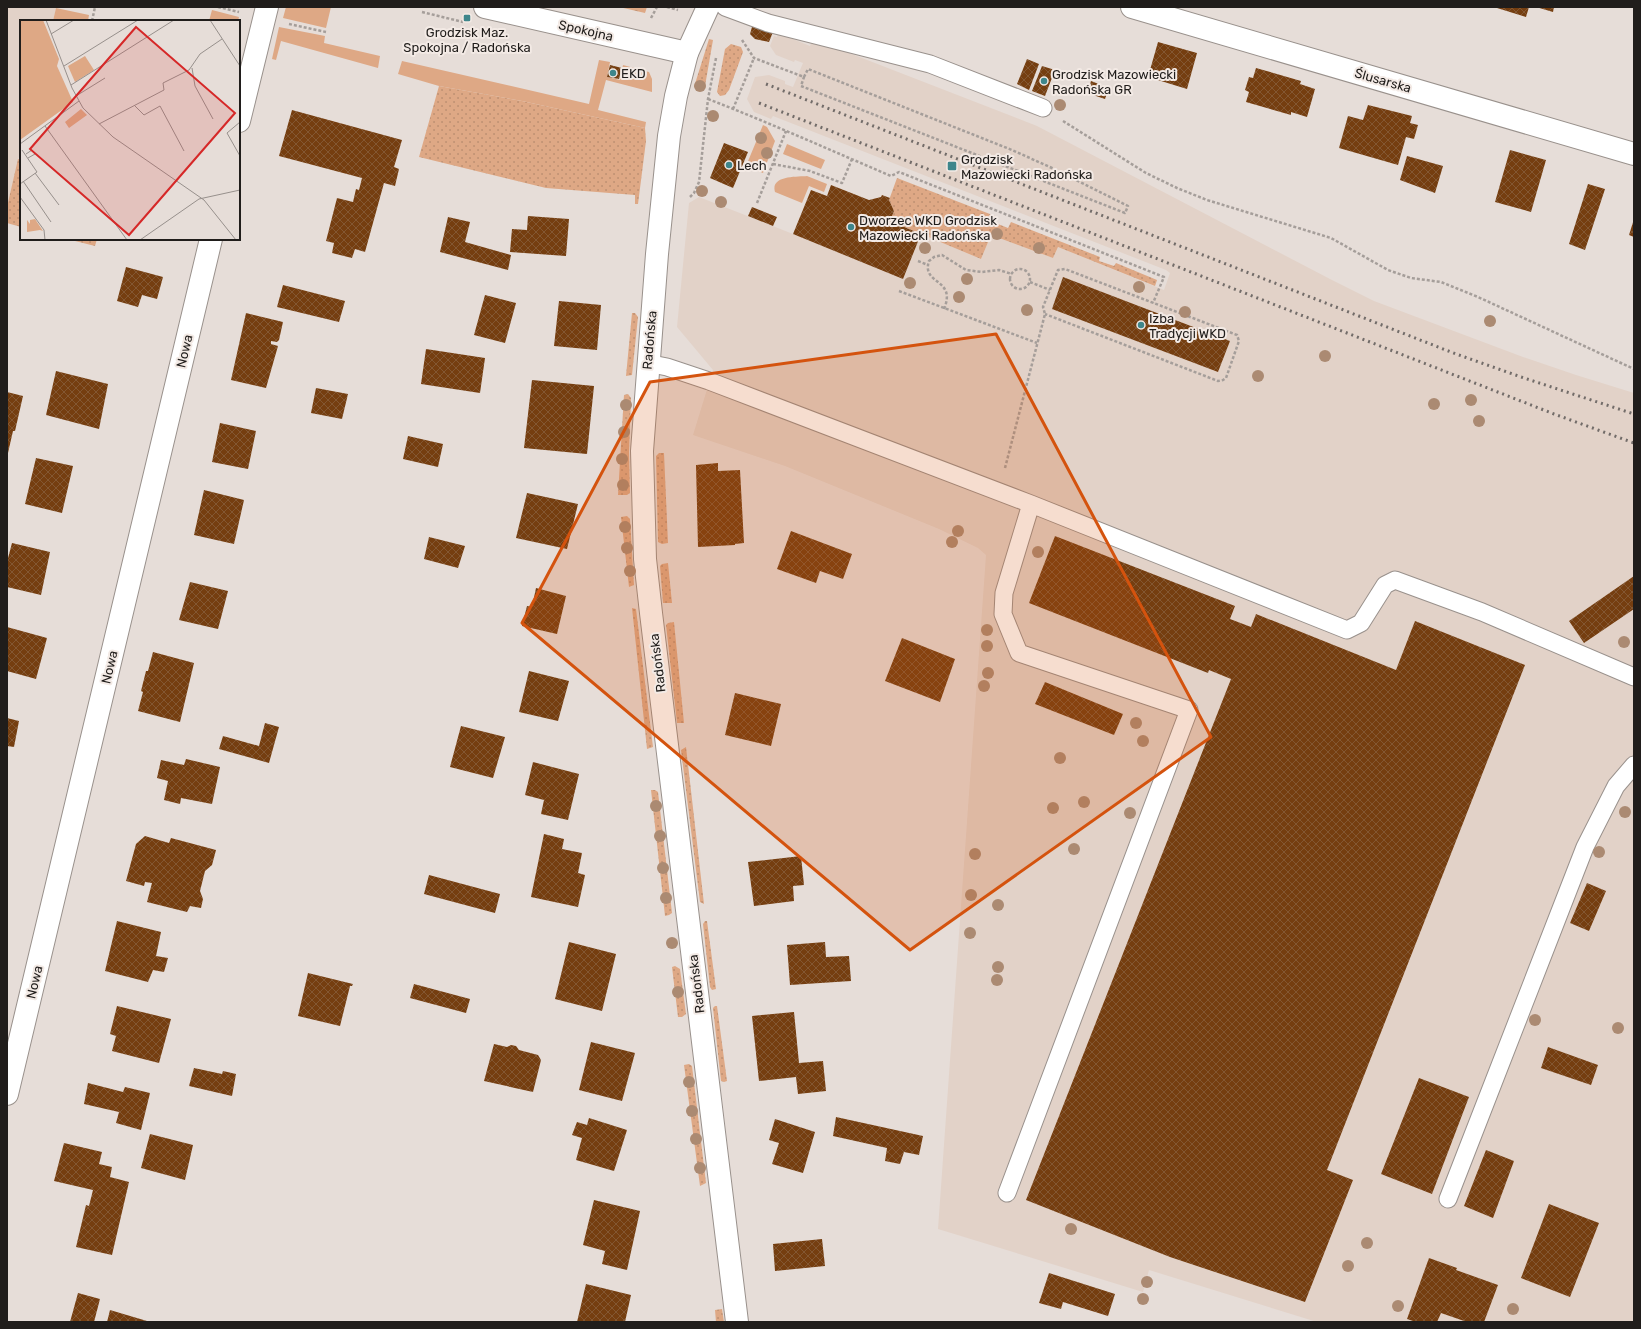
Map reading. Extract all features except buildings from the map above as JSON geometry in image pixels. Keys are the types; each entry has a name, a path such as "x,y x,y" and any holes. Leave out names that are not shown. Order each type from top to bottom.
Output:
{"street":[{"path":"240,117 267,7"},
{"name":"Spokojna","path":"485,7 687,53"},
{"name":"Radońska","path":"708,7 687,53 676,96 669,136 647,363 642,451 645,559 737,1322"},
{"name":"Ślusarska","path":"1132,7 1634,154"},
{"name":"Nowa","path":"7,1094 211,240"}],"lane":[{"path":"725,7 768,23 930,64 1042,108"},
{"path":"647,363 667,367 709,381 1031,504 1347,630 1361,623 1385,586 1395,580 1482,612 1634,678"},
{"path":"1007,1193 1189,710 1018,653 1003,614 1004,594 1031,504"},
{"path":"1448,1199 1585,847 1616,786 1634,765"}],"path":[{"path":"92,20 95,7"},
{"path":"218,7 246,14"},
{"path":"284,23 326,32"},
{"path":"739,35 754,58 804,77"},
{"path":"690,198 699,182 708,99 716,55"},
{"path":"733,109 754,58"},
{"path":"808,69 1012,150 1059,171 1128,206 1125,213 801,86 804,77 808,69"},
{"path":"708,99 891,176 899,172 1164,277 1153,303"},
{"path":"1042,108 1146,173 1176,188 1207,200 1331,238 1388,270 1411,278 1441,282 1478,297 1634,369"},
{"path":"757,203 786,131"},
{"path":"772,164 810,171 842,183 852,159"},
{"path":"944,309 948,302 947,293 943,285 929,274 928,265 934,257 942,255 966,270 982,272 999,270 1012,274"},
{"path":"918,261 928,265"},
{"path":"997,492 1010,450 1045,314 1043,307 1056,271 1065,269 1237,335 1239,341 1226,378 1218,381 1045,314"},
{"path":"1017,270 1024,270 1029,274 1029,282 1024,287 1017,288 1011,282 1012,274 1017,270"},
{"path":"1029,282 1050,290"},
{"path":"899,291 1037,343"}],"highlighted area":[{"path":"996,334 1211,737 910,950 522,623 650,382"}],"shaded area":[{"path":"7,7 56,8 53,20 20,20 20,152 7,207"},
{"path":"778,33 810,46 813,39 1037,126 1374,301 1523,357 1634,393 1634,1322 1317,1322 1149,1270 1143,1292 938,1229 986,555 978,548 939,529 785,466 693,435 713,370 677,327 689,203 699,197 793,234 921,234 981,259 991,235 1053,258 1058,247 1164,290 1170,273 1166,270 773,116 771,119 754,112 747,99 755,77 769,75 785,81 785,84 793,87 803,63 795,60 794,62 776,55 770,46 774,36 777,37"}],"green space":[{"path":"286,7 331,7 326,28 283,18"},
{"path":"619,7 647,7 645,13"},
{"path":"56,8 89,15 88,20 53,20"},
{"path":"212,10 239,17 238,20 209,20"},
{"path":"279,27 325,36 324,43 380,56 378,68 281,41 276,60 272,59"},
{"path":"709,39 713,40 705,86 702,88 694,87"},
{"path":"731,44 741,47 743,52 729,90 725,95 720,96 717,92 725,49"},
{"path":"599,60 610,62 607,77 620,80 623,65 649,72 652,79 652,92 606,80 598,110 646,122 645,128 522,101 439,86 398,74 402,61 589,104"},
{"path":"439,86 522,101 645,128 646,141 638,204 635,204 635,195 546,188 419,157"},
{"path":"763,125 767,127 775,141 763,173 746,166"},
{"path":"787,144 825,160 821,169 783,154"},
{"path":"18,159 20,160 20,227 7,223 7,207"},
{"path":"807,176 827,184 824,192 809,186 802,203 775,192 777,182 781,180 792,177"},
{"path":"897,178 995,216 993,222 1008,228 1011,222 1100,257 1099,261 1114,266 1116,263 1157,280 1155,286 1058,247 1053,258 991,235 981,259 890,221 894,211 889,200"},
{"path":"71,240 97,240 95,246"},
{"path":"632,313 635,313 638,317 632,375 626,376"},
{"path":"628,394 631,398 629,452 630,493 627,495 618,495 624,395"},
{"path":"659,453 664,453 668,543 662,544 658,542 656,456"},
{"path":"627,516 630,519 634,585 629,587 621,517"},
{"path":"668,563 672,603 663,603 660,566"},
{"path":"632,608 636,609 653,747 647,749"},
{"path":"674,622 684,723 677,723 666,625"},
{"path":"686,747 704,904 700,902 681,750"},
{"path":"651,790 658,792 672,913 665,916"},
{"path":"707,921 716,989 712,990 710,987 703,924"},
{"path":"675,966 680,969 686,1014 682,1017 678,1017 672,967"},
{"path":"717,1006 727,1081 724,1082 721,1081 713,1008"},
{"path":"689,1064 692,1066 706,1183 700,1186 684,1065"},
{"path":"722,1309 724,1322 716,1322 715,1310"}],"railway":[{"path":"766,84 1456,354 1634,414"},
{"path":"759,103 1554,414 1634,443"}],"place":[{"name":"Grodzisk Maz. Spokojna / Radońska","path":"467,18"},
{"name":"EKD","path":"613,73"},
{"name":"Grodzisk Mazowiecki Radońska GR","path":"1044,81"},
{"name":"Lech","path":"729,165"},
{"name":"Grodzisk Mazowiecki Radońska","path":"952,166"},
{"name":"Dworzec WKD Grodzisk Mazowiecki Radońska","path":"851,227"},
{"name":"Izba Tradycji WKD","path":"1141,325"}]}
